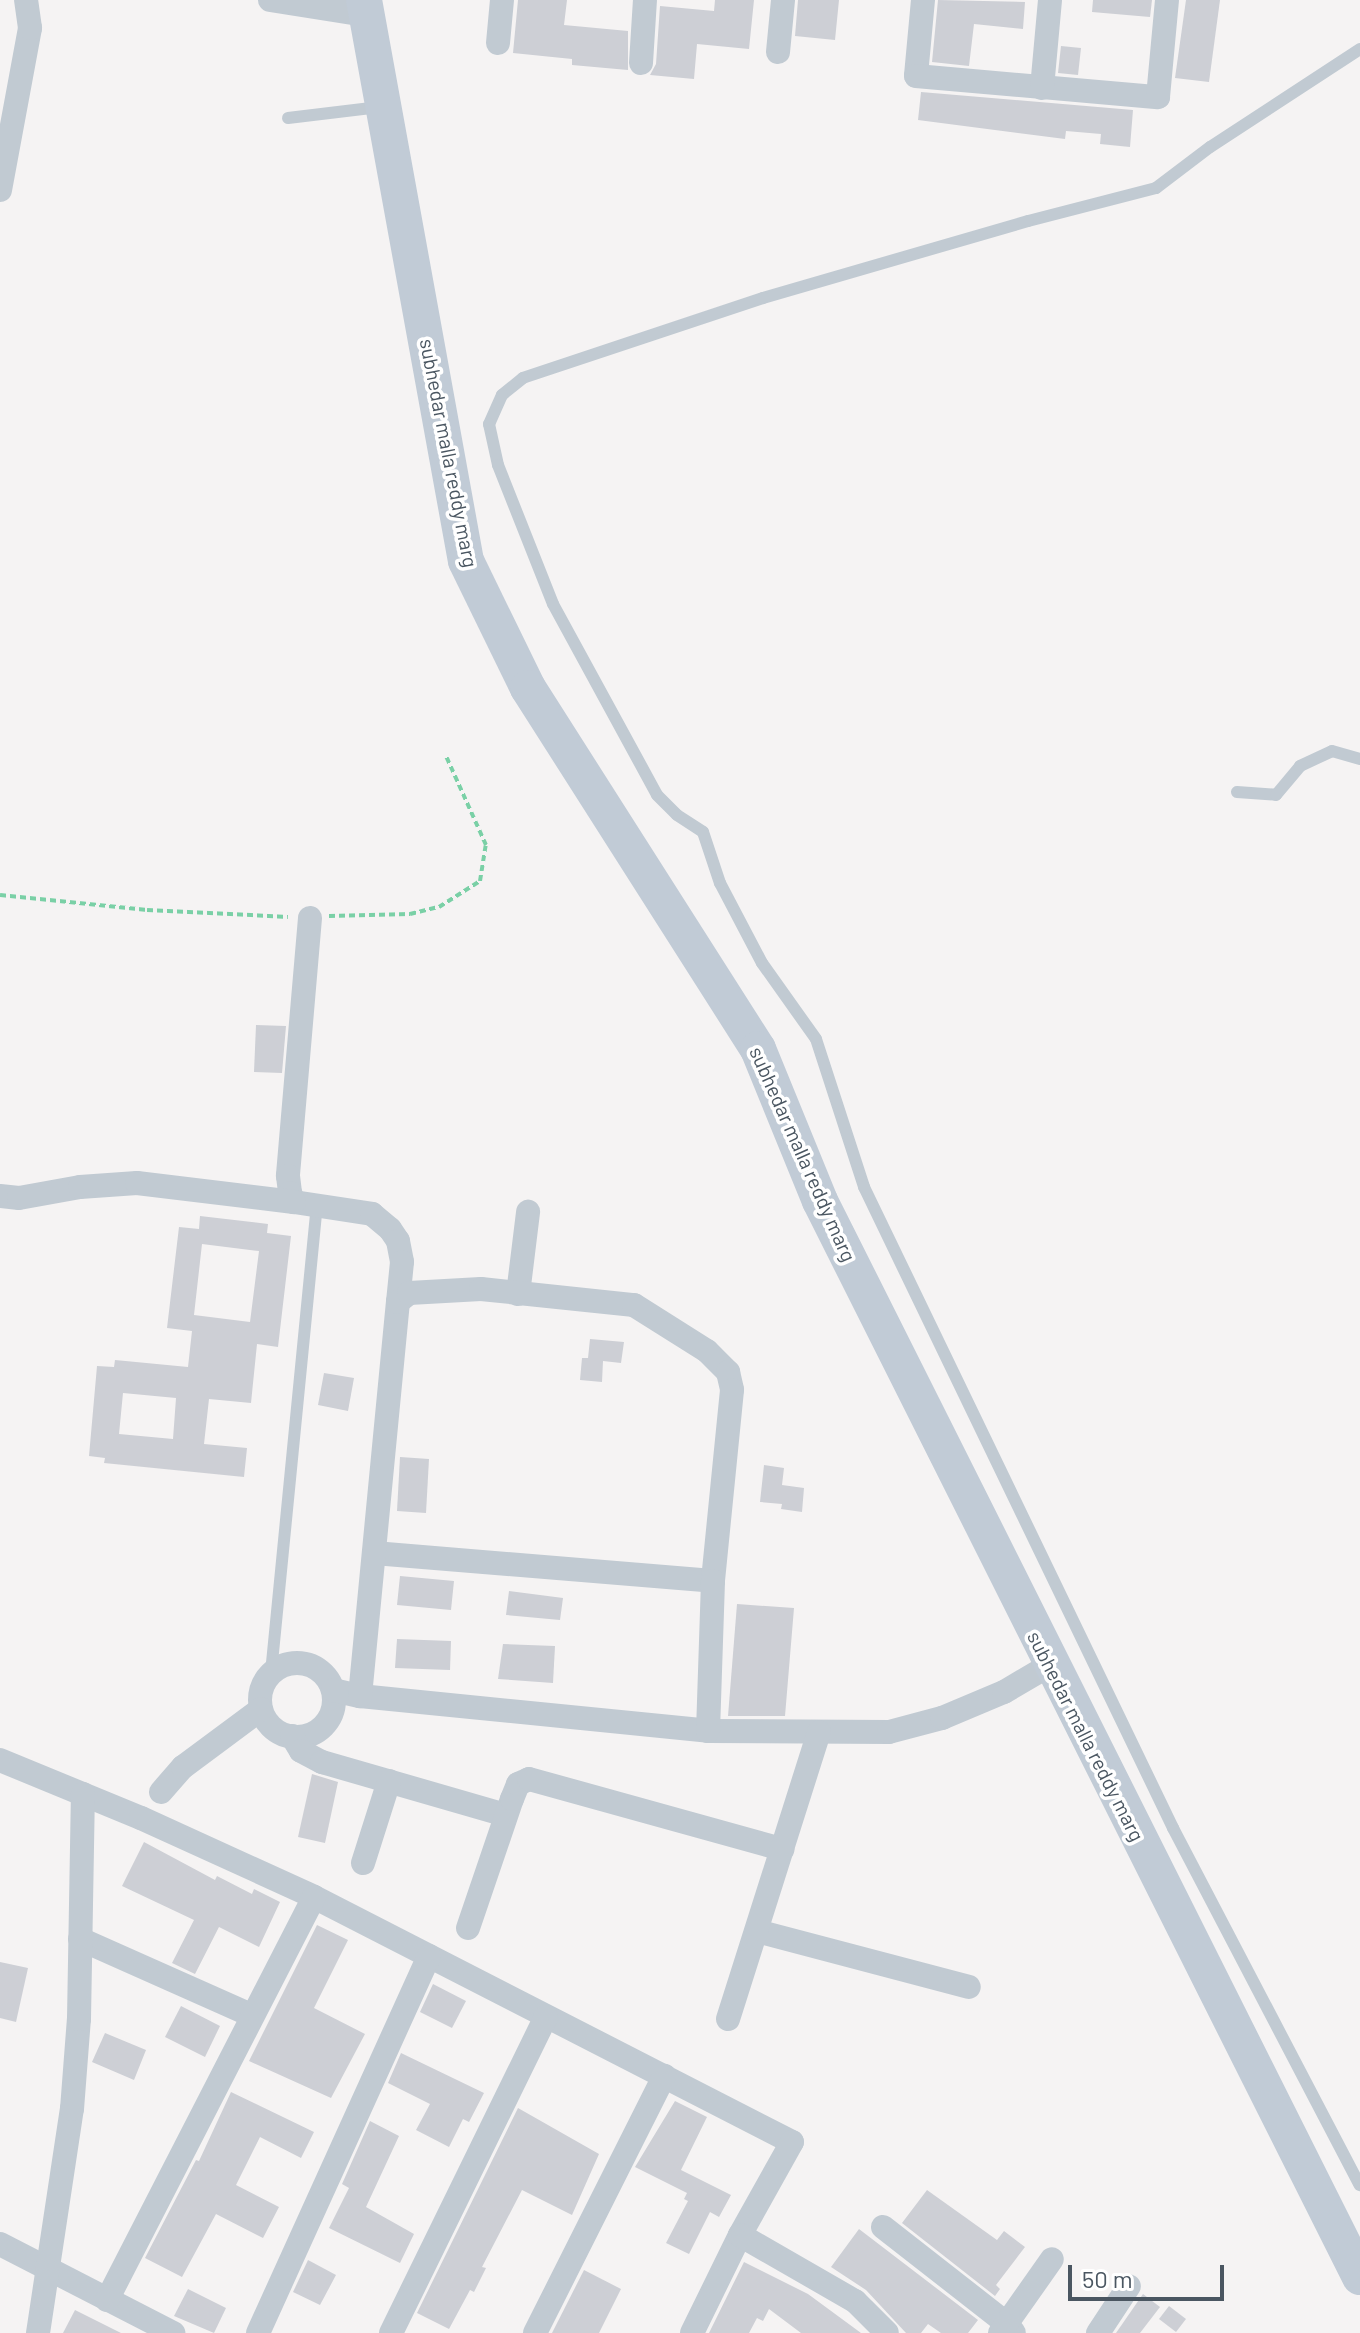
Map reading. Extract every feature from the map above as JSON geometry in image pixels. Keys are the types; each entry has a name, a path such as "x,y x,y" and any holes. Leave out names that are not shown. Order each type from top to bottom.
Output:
{"main road":[{"name":"subhedar malla reddy marg","path":"364,8 466,561 528,688 758,1049 820,1201 1050,1665 1360,2277"}],"street":[{"path":"0,190 30,28 26,0"},
{"path":"270,0 364,8"},
{"path":"498,43 502,0"},
{"path":"641,63 645,0"},
{"path":"778,52 783,0"},
{"path":"923,0 916,76 1158,97 1167,0"},
{"path":"1042,88 1050,0"},
{"path":"306,1203 288,1176 310,918"},
{"path":"0,1196 19,1198 80,1187 137,1183 372,1214 390,1229 398,1241 402,1262 360,1696"},
{"path":"518,1294 528,1212"},
{"path":"398,1302 409,1293 481,1289 634,1305 707,1351 728,1372 732,1390 713,1581 708,1731"},
{"path":"374,1553 713,1581"},
{"path":"292,1736 304,1736 324,1725 334,1703 328,1678 307,1663 282,1666 271,1673 260,1695 261,1709 271,1726 292,1736 310,1758 506,1815"},
{"path":"333,1690 360,1696 708,1731 889,1732 942,1718 1004,1692 1050,1665"},
{"path":"161,1792 183,1767 261,1709"},
{"path":"728,2019 819,1732"},
{"path":"0,1760 314,1897 792,2142 740,2235 692,2333"},
{"path":"468,1928 518,1784 529,1779 782,1849"},
{"path":"363,1863 389,1781"},
{"path":"38,2333 72,2109 83,1794"},
{"path":"107,2300 314,1897"},
{"path":"757,1931 969,1987"},
{"path":"80,1939 251,2015"},
{"path":"258,2333 429,1956"},
{"path":"391,2333 546,2017"},
{"path":"535,2333 664,2076"},
{"path":"883,2227 1007,2330 1052,2259"},
{"path":"740,2235 855,2301 887,2333"},
{"path":"0,2244 173,2333"},
{"path":"1098,2333 1129,2286"}],"lane":[{"path":"1360,49 1210,147 1156,188 1028,221 777,294 523,378 502,395 489,424 498,465 553,604 657,795 677,815 703,832 720,883 762,963 816,1039 864,1187 1173,1828 1360,2185"},
{"path":"288,118 382,107"},
{"path":"1237,792 1276,795 1300,766 1332,751 1360,759"},
{"path":"271,1673 306,1203"}],"path":[{"path":"0,895 147,910 310,918 375,912 410,914 439,907 480,881 486,845 446,756"}],"building":[{"path":"518,0 567,0 564,25 628,31 628,70 572,65 572,59 513,53"},
{"path":"715,0 754,0 749,49 697,44 694,79 650,75 656,64 660,6 714,11"},
{"path":"798,0 839,0 835,40 795,36"},
{"path":"938,0 1025,2 1023,29 974,24 969,66 932,62"},
{"path":"1093,0 1152,0 1150,17 1092,12"},
{"path":"1186,0 1220,0 1209,82 1175,78"},
{"path":"1061,46 1081,48 1078,75 1058,73"},
{"path":"921,92 1133,110 1130,147 1100,144 1101,134 1066,131 1065,139 918,120"},
{"path":"256,1025 286,1026 282,1073 254,1072"},
{"path":"200,1216 268,1224 267,1233 291,1236 278,1347 257,1344 251,1403 209,1399 204,1444 247,1448 244,1477 104,1463 105,1458 89,1456 97,1366 114,1367 115,1360 188,1367 192,1331 167,1328 179,1227 199,1229","holes":["202,1244 259,1251 250,1322 194,1315","123,1393 176,1398 173,1439 119,1434"]},
{"path":"590,1339 624,1342 621,1363 603,1361 602,1382 580,1380 582,1358 588,1358"},
{"path":"324,1373 354,1378 348,1411 318,1405"},
{"path":"400,1457 429,1459 426,1513 397,1511"},
{"path":"764,1465 784,1468 782,1485 804,1488 802,1512 781,1509 782,1504 760,1502"},
{"path":"400,1576 454,1581 451,1610 397,1605"},
{"path":"509,1591 563,1598 560,1620 506,1615"},
{"path":"737,1604 794,1608 785,1716 728,1716"},
{"path":"397,1639 451,1641 450,1670 395,1668"},
{"path":"503,1644 555,1646 553,1683 498,1679"},
{"path":"312,1774 338,1782 325,1843 298,1837"},
{"path":"144,1842 215,1880 217,1876 252,1894 254,1889 280,1902 259,1947 219,1927 195,1974 172,1963 194,1920 122,1886"},
{"path":"317,1925 348,1940 314,2008 365,2034 331,2098 249,2061"},
{"path":"0,1962 28,1968 16,2022 0,2018"},
{"path":"433,1984 466,2001 452,2028 420,2012"},
{"path":"181,2006 220,2026 205,2057 165,2037"},
{"path":"105,2033 146,2050 134,2080 92,2062"},
{"path":"401,2053 484,2093 469,2122 463,2119 449,2147 416,2130 430,2104 388,2083"},
{"path":"231,2092 314,2132 301,2158 260,2137 236,2185 279,2207 263,2238 216,2214 182,2277 145,2258 196,2160 199,2161"},
{"path":"675,2101 707,2117 681,2170 731,2195 719,2217 710,2212 689,2254 666,2243 688,2201 684,2199 687,2193 635,2167"},
{"path":"518,2108 599,2154 572,2215 522,2190 482,2267 486,2268 474,2292 470,2290 449,2329 417,2313"},
{"path":"370,2121 399,2136 366,2207 414,2234 400,2263 329,2228 349,2188 342,2184"},
{"path":"927,2190 997,2240 1004,2231 1025,2247 996,2285 1000,2289 995,2296 902,2223"},
{"path":"859,2229 978,2320 968,2333 941,2333 928,2324 921,2333 906,2333 866,2290 831,2267"},
{"path":"308,2260 336,2275 320,2305 293,2292"},
{"path":"744,2262 808,2294 861,2333 801,2333 769,2309 763,2321 757,2318 749,2333 709,2333"},
{"path":"584,2270 621,2289 599,2333 552,2333"},
{"path":"188,2289 226,2308 214,2333 174,2316"},
{"path":"1143,2294 1160,2307 1140,2333 1116,2333"},
{"path":"1169,2306 1186,2319 1176,2332 1159,2319"},
{"path":"75,2310 121,2333 63,2333"}]}
